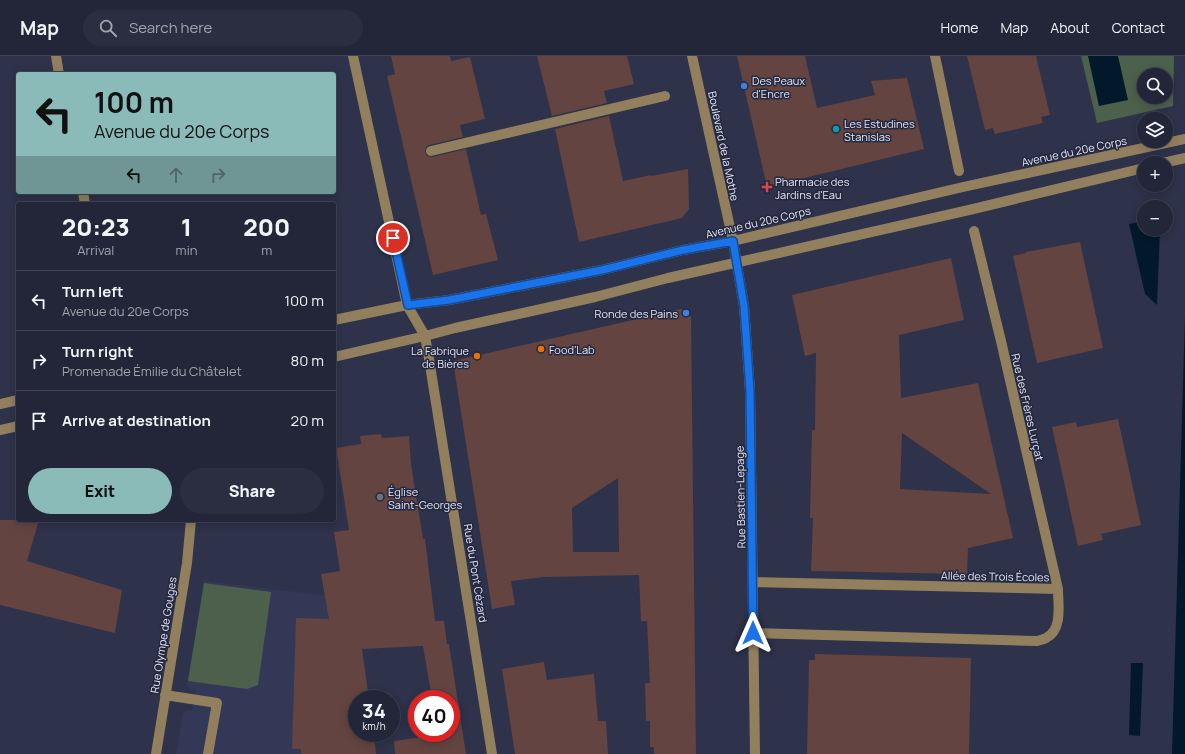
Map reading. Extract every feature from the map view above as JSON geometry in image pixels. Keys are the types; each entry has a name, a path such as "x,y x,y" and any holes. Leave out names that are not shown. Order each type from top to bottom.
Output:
{"street":[{"path":"56,56 59,72"},
{"name":"Rue du Pont Cézard","path":"353,56 408,305 424,336 434,386 492,754"},
{"name":"Boulevard de la Mothe","path":"692,56 733,241"},
{"path":"935,56 959,171"},
{"path":"431,151 665,96"},
{"name":"Avenue du 20e Corps","path":"336,320 408,305 449,300 602,270 683,250 733,241 963,187 1185,139"},
{"path":"1173,161 1185,158"},
{"path":"336,357 455,328 595,298 668,278 961,212 1137,170"},
{"name":"Rue des Frères Lurçat","path":"974,231 1058,589"},
{"name":"Rue Bastien-Lepage","path":"733,241 744,306 750,391 755,754"},
{"path":"0,404 16,400"},
{"path":"0,430 16,426"},
{"name":"Rue Olympe de Gouges","path":"156,754 187,563 191,522"},
{"name":"Allée des Trois Écoles","path":"753,582 1058,589 1059,614 1056,626 1052,633 1046,638 1036,641 753,633"},
{"path":"166,695 217,703 208,754"}],"shaded area":[{"path":"1088,56 1118,56 1128,100 1099,106"},
{"path":"1137,222 1137,236 1160,236 1157,305 1145,294 1129,224"},
{"path":"1185,317 1185,754 1172,754"},
{"path":"204,581 339,597 333,754 176,754 183,714 187,710 192,711 196,690 190,690 187,685"},
{"path":"1131,663 1143,663 1140,736 1129,735"}],"green space":[{"path":"1081,56 1174,56 1173,106 1146,112 1137,112 1137,114 1097,123"},
{"path":"204,583 271,592 258,685 247,689 188,681"}],"building":[{"path":"391,56 450,56 451,61 470,57 485,119 460,125 463,137 429,145 426,147 425,152 427,156 432,157 466,149 481,215 486,214 498,260 433,275 387,76 395,74"},
{"path":"537,56 627,56 634,84 604,91 607,103 552,116"},
{"name":"Les Estudines Stanislas","path":"737,56 805,56 817,108 875,95 871,81 907,78 924,149 767,187"},
{"path":"967,56 1036,56 1050,115 1041,117 1043,123 995,134 993,128 985,130"},
{"path":"609,116 623,181 688,169 689,209 682,218 579,242 555,129"},
{"path":"1080,242 1103,348 1037,363 1013,256 1026,252"},
{"path":"951,258 964,320 899,335 901,398 978,383 1013,538 968,548 967,574 811,571 813,518 810,518 812,430 815,430 816,353 805,356 792,295","holes":["902,433 991,494 900,489"]},
{"path":"681,309 691,317 696,754 654,754 654,747 650,747 650,721 646,721 645,683 650,683 647,621 641,621 639,575 544,577 511,581 515,605 492,609 453,361","holes":["618,478 619,552 573,552 572,508"]},
{"path":"1118,419 1141,525 1101,534 1103,540 1078,546 1052,427 1076,422 1077,427"},
{"path":"381,434 382,438 409,436 411,464 423,539 425,539 435,621 444,621 456,690 430,690 423,646 362,649 368,690 348,690 348,742 375,742 376,754 301,754 301,749 292,749 296,618 329,619 321,574 340,571 334,532 349,530 336,448 361,444 360,436"},
{"path":"0,520 38,522 27,561 122,590 115,633 0,605"},
{"path":"815,654 971,658 969,754 807,754 809,660 815,660"},
{"path":"544,662 547,680 594,674 598,721 606,721 608,754 515,754 502,669"},
{"path":"460,715 466,754 395,754 394,742 400,742 400,740 408,739 408,742 460,742"}],"place":[{"name":"Des Peaux d'Encre","path":"744,86"},
{"name":"Les Estudines Stanislas","path":"836,129"},
{"name":"Pharmacie des Jardins d'Eau","path":"767,187"},
{"name":"Ronde des Pains","path":"686,313"},
{"name":"Food’Lab","path":"541,349"},
{"name":"La Fabrique de Bières","path":"477,356"},
{"name":"Église Saint-Georges","path":"380,497"}],"route":[{"path":"393,238 408,305 449,300 602,270 683,250 733,241 744,306 750,391 753,633"}]}
